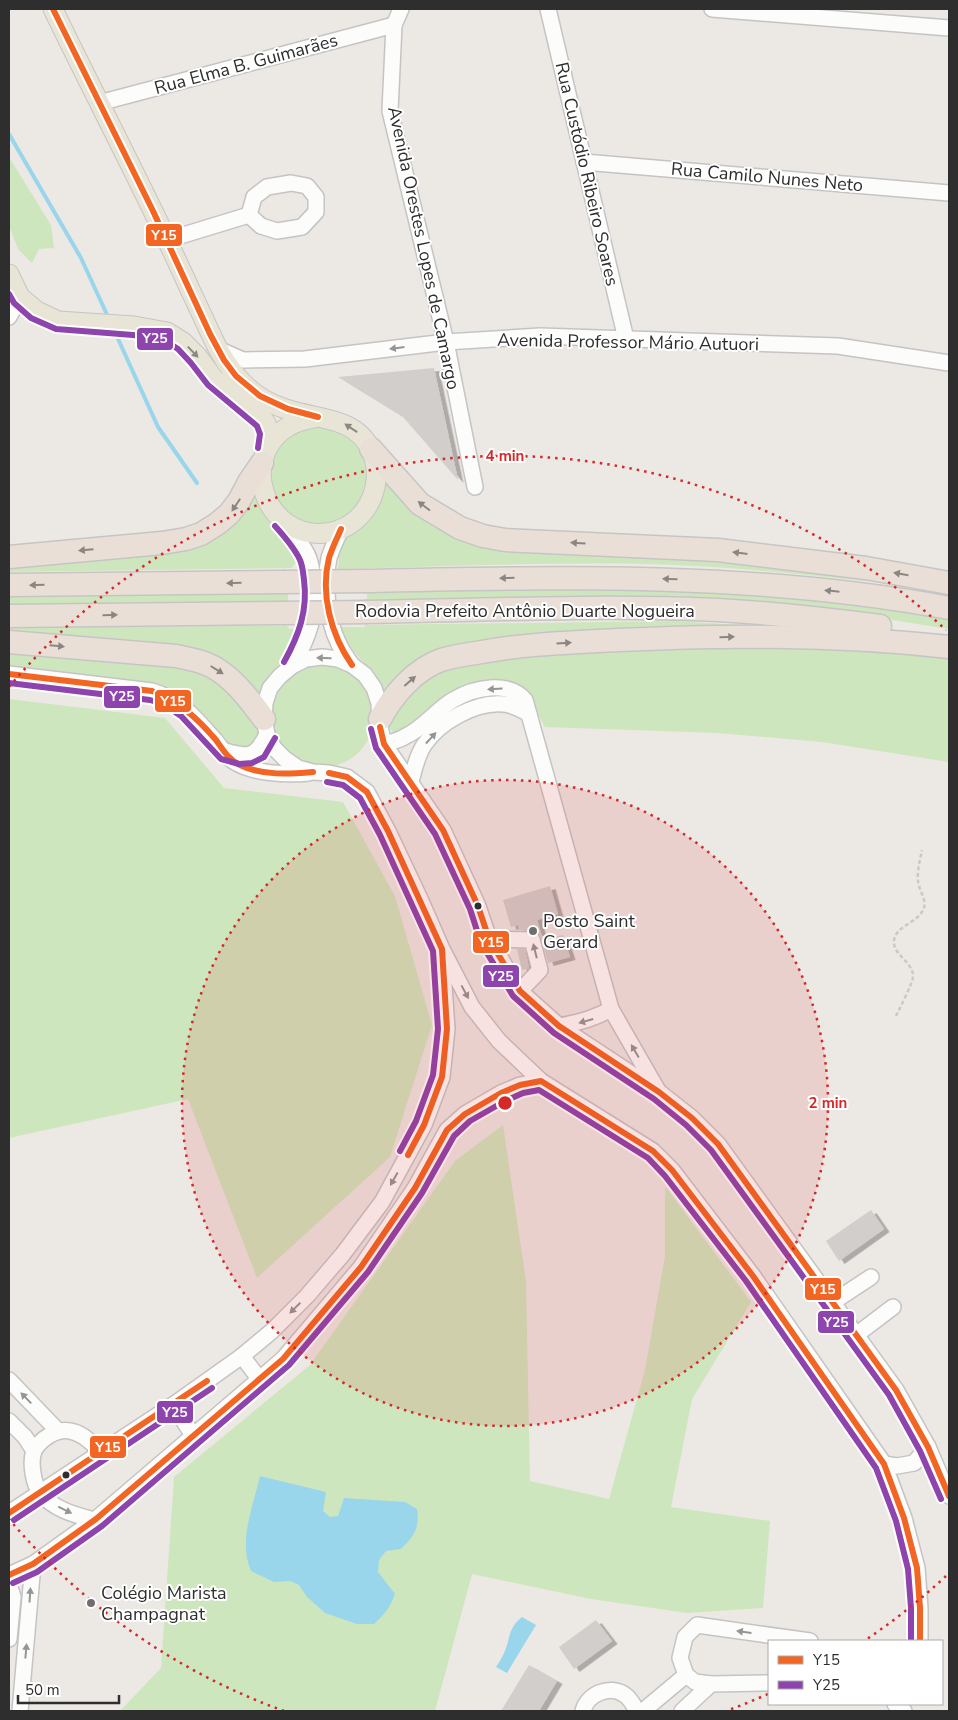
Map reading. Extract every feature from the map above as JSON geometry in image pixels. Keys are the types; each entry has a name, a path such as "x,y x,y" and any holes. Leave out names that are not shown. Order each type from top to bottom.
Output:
{"highway":[{"path":"371,449 420,504 460,528 483,536 505,540 718,550 866,568 949,583"},
{"path":"9,557 162,543 201,534 229,514 264,456"},
{"name":"Rodovia Prefeito Antônio Duarte Nogueira","path":"9,585 568,577 709,580 866,595 949,608"},
{"name":"Rodovia Prefeito Antônio Duarte Nogueira","path":"9,616 598,608 719,610 883,626 949,637"},
{"path":"380,723 389,703 397,692 424,669 440,660 496,649 554,643 783,636 850,638 949,647"},
{"path":"9,642 190,658 221,671 256,707 266,726"}],"main road":[{"path":"9,274 20,298 37,311 58,321 134,326 166,332 183,342 198,357 214,379 264,420 268,426 269,434 261,479 264,494 271,508 282,520 295,528 310,533 326,533 341,529 355,521 366,510 374,495 377,480 376,464 371,449 361,436 349,426 334,420 286,410 262,398 244,384 228,367 53,9"},
{"path":"264,456 276,436 288,426 302,420 318,417"}],"street":[{"name":"Avenida Orestes Lopes de Camargo","path":"401,9 394,25 390,111 446,342 475,487"},
{"name":"Rua Custódio Ribeiro Soares","path":"548,9 626,339"},
{"path":"712,9 949,28"},
{"name":"Rua Elma B. Guimarães","path":"99,102 394,25"},
{"name":"Rua Camilo Nunes Neto","path":"584,162 949,192"},
{"path":"167,240 249,215"},
{"path":"9,317 20,298"},
{"name":"Avenida Professor Mário Autuori","path":"218,349 243,360 261,361 305,359 446,342 540,336 838,346 942,362"},
{"path":"942,362 949,351"},
{"path":"282,520 301,544 310,561 314,591 314,613 310,631 292,666"},
{"path":"341,529 330,556 328,596 333,630 338,644 352,665"},
{"path":"313,772 298,768 274,748 266,726 265,703 270,688 292,666 306,660 322,657 338,659 352,665 365,675 374,688 380,703 380,723 384,744 443,830 478,906 489,939 520,991 559,1026 658,1092 692,1118 718,1144 896,1390 928,1446 949,1496"},
{"path":"9,674 152,691 167,696 187,709 232,760 250,768 287,774 313,772 347,777 359,784 367,792 388,831 442,949 472,1007 499,1041 540,1081 653,1151 672,1170 753,1276 884,1464 904,1518 917,1568 920,1640"},
{"path":"384,744 407,736 453,700 484,690 502,688 513,690 525,700 611,1009 658,1092"},
{"path":"411,782 424,745 438,731 463,712 493,703 506,704 529,714"},
{"path":"224,751 249,755 257,751 266,726"},
{"path":"489,939 532,940 540,970 520,991"},
{"path":"9,1513 173,1406 242,1356 307,1296 343,1254 382,1202 424,1125 442,1077 447,1029 442,949"},
{"path":"559,1026 598,1017 611,1009"},
{"path":"9,1575 33,1564 94,1520 283,1359 361,1267 415,1188 447,1130 464,1114 501,1093 520,1085 540,1081"},
{"path":"834,1302 871,1277"},
{"path":"856,1335 892,1306"},
{"path":"242,1356 260,1380"},
{"path":"9,1380 58,1431"},
{"path":"173,1406 193,1435"},
{"path":"9,1423 25,1437 34,1451 34,1479 40,1492 59,1508 71,1514 94,1520"},
{"path":"34,1451 45,1439 58,1431 70,1431 85,1437 102,1452"},
{"path":"884,1464 897,1466 914,1463 928,1446"},
{"path":"20,1711 33,1564"},
{"path":"9,1584 13,1597 9,1639"},
{"path":"768,1683 711,1684 695,1682 686,1675 680,1658 685,1637 697,1625 803,1640"},
{"path":"642,1711 686,1675"},
{"path":"682,1711 711,1684"},
{"path":"583,1711 588,1700 595,1695 605,1691 616,1691 626,1695 637,1711"}],"path":[{"path":"896,1016 914,978 912,969 896,950 894,942 897,932 919,917 924,909 924,900 918,879 922,850"}],"green space":[{"path":"9,157 51,225 54,248 39,249 32,263 18,249 9,226"},
{"path":"319,425 338,429 354,440 365,456 369,475 365,494 354,510 338,521 319,525 300,521 284,510 273,494 269,475 273,456 284,440 300,429"},
{"path":"383,473 436,523 771,561 890,584 799,574 645,564 529,564 338,569 340,547 344,540 372,511"},
{"path":"256,489 298,551 301,562 295,563 292,568 9,572 9,563 178,549"},
{"path":"587,587 718,591 869,605 949,618 949,629 867,616 367,604 367,593"},
{"path":"288,593 288,604 9,608 9,595"},
{"path":"674,621 761,626 479,644 385,697 373,673 342,638 338,627 365,627 365,625"},
{"path":"288,626 289,629 305,629 290,652 269,675 259,699 227,668 9,636 9,627"},
{"path":"648,646 949,651 949,762 822,742 717,733 545,727 529,697 499,683 396,734 391,731 389,726 390,716 433,671 472,660"},
{"path":"9,649 187,664 222,681 257,727 259,738 246,750 229,746 192,703 161,686 9,667"},
{"path":"323,665 342,669 359,680 370,697 374,716 370,735 359,752 342,763 323,767 304,763 287,752 276,735 272,716 276,697 287,680 304,669"},
{"path":"9,699 165,718 224,788 343,802 395,896 432,1025 390,1157 257,1278 188,1099 9,1138"},
{"path":"503,1125 526,1281 530,1481 609,1499 645,1370 665,1256 665,1186 751,1302 692,1399 671,1507 770,1521 763,1608 687,1613 591,1599 472,1574 435,1711 120,1711 161,1668 174,1477 310,1365 455,1161"}],"water":[{"path":"260,1476 326,1492 323,1511 330,1517 338,1516 344,1498 405,1502 417,1509 417,1527 409,1540 401,1549 386,1551 379,1560 378,1572 395,1594 387,1610 374,1624 357,1624 325,1613 307,1597 299,1585 290,1581 274,1582 251,1571 247,1560 246,1536"},
{"path":"522,1617 536,1625 507,1673 496,1667 504,1653 514,1626"}],"building":[{"path":"434,368 458,480 403,417 338,377"},
{"path":"550,886 558,914 537,920 543,940 563,935 570,957 548,963 538,933 519,930 518,925 511,927 503,900"},
{"path":"517,949 525,949 529,968 522,970"},
{"path":"871,1210 884,1229 839,1261 826,1241"},
{"path":"596,1620 612,1641 574,1669 559,1647"},
{"path":"529,1665 557,1681 539,1711 501,1711"}],"waterway":[{"path":"9,134 81,258 109,319"},
{"path":"114,330 158,427 197,483"}],"transit line":[{"name":"Y15","path":"53,9 224,360 236,376 260,396 288,409 318,417"},
{"name":"Y25","path":"9,294 14,303 31,318 56,329 133,335 164,340 178,349 208,385 257,426 260,434 258,448"},
{"name":"Y25","path":"275,526 292,546 300,560 305,591 301,622 284,662"},
{"name":"Y15","path":"341,529 329,558 326,586 327,600 329,614 338,641 352,665"},
{"name":"Y15","path":"9,674 152,691 171,700 187,711 209,732 229,758 236,763 249,769 267,773 313,772"},
{"name":"Y25","path":"9,683 150,700 163,704 181,716 221,759 239,764 252,763 264,757 275,738"},
{"name":"Y15","path":"380,727 384,744 443,830 478,906 489,939 520,991 559,1026 659,1092 692,1118 718,1144 896,1390 928,1447 949,1496"},
{"name":"Y25","path":"371,729 376,748 435,834 470,909 481,943 513,996 554,1033 654,1099 686,1125 711,1150 889,1395 920,1451 941,1499"},
{"name":"Y15","path":"329,773 347,777 367,792 388,831 442,949 447,1029 442,1077 424,1125 408,1155"},
{"name":"Y25","path":"327,782 343,785 360,798 380,835 433,951 438,1029 433,1075 416,1121 400,1151"},
{"name":"Y15","path":"9,1575 33,1564 96,1519 283,1359 361,1267 415,1188 447,1130 465,1114 501,1093 520,1085 541,1081 653,1151 672,1170 753,1276 884,1464 904,1518 917,1568 920,1640"},
{"name":"Y25","path":"13,1583 37,1572 102,1526 289,1365 368,1272 422,1193 454,1136 470,1121 505,1101 523,1093 539,1090 648,1158 665,1176 746,1281 876,1468 896,1521 908,1569 911,1640"},
{"name":"Y15","path":"9,1513 207,1381"},
{"name":"Y25","path":"14,1520 212,1388"}],"place":[{"name":"Posto Saint Gerard","path":"533,931"},
{"name":"Colégio Marista Champagnat","path":"91,1603"}]}
